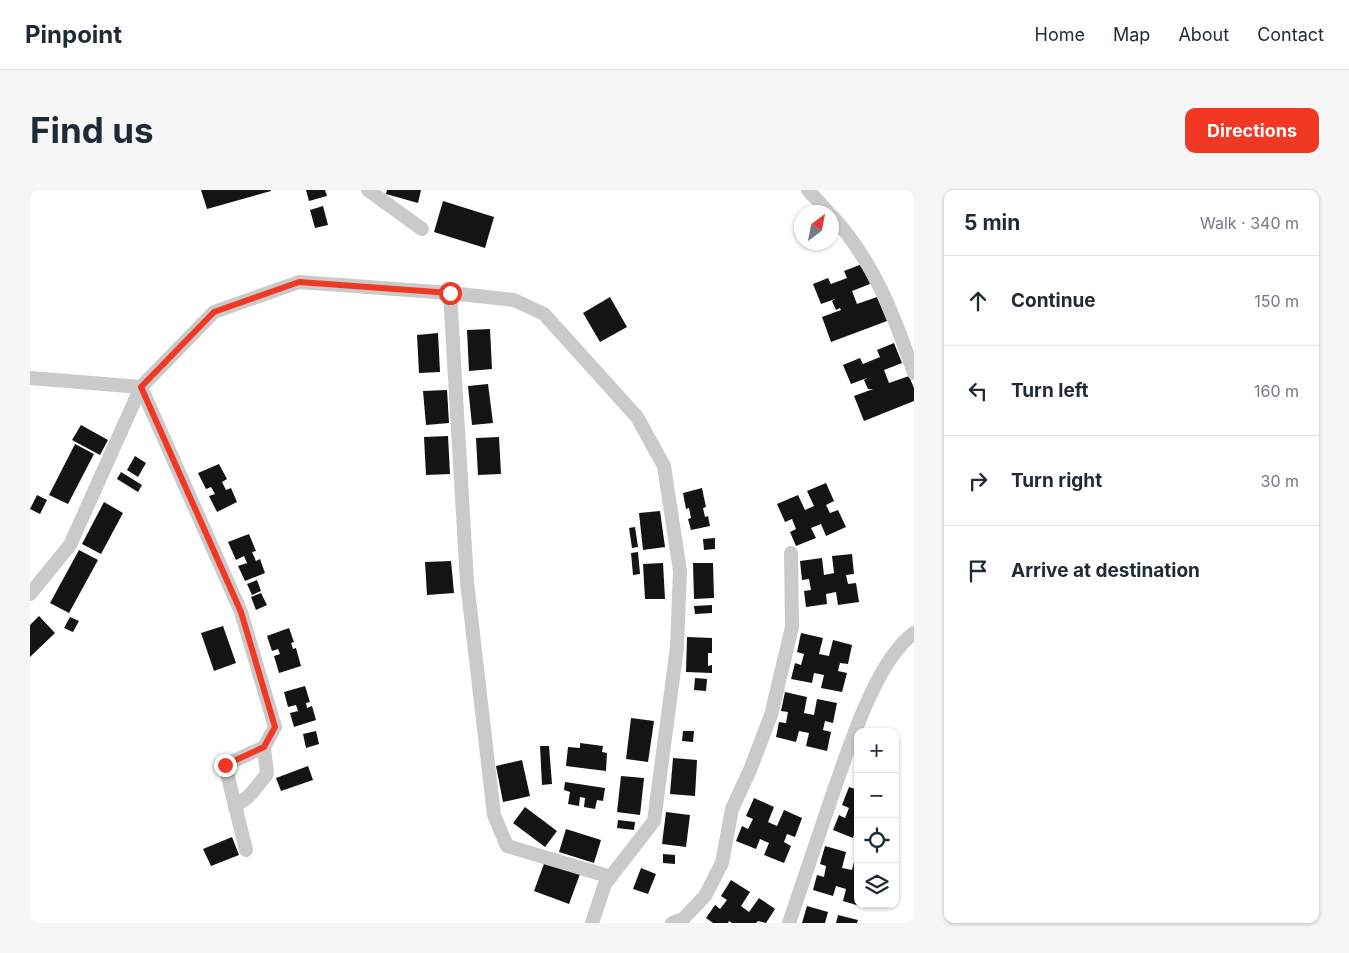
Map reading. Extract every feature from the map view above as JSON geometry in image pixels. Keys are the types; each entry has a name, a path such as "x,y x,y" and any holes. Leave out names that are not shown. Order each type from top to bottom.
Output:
{"street":[{"path":"368,190 422,229"},
{"path":"808,190 822,205"},
{"path":"839,224 872,269 896,321 914,373"},
{"path":"30,594 70,545 141,387 214,312 299,282 450,293 514,300 544,314 637,417 664,466 680,571 676,657 654,821 605,884 592,923"},
{"path":"450,293 467,582 494,815 507,846 611,877"},
{"path":"30,378 141,387"},
{"path":"141,387 241,612 275,727 264,747 267,774 250,795 235,807"},
{"path":"672,923 683,919 704,896 722,863 732,809 750,770 771,715 792,627 790,553"},
{"path":"789,923 855,732 875,686 891,659 914,632"},
{"path":"246,850 225,765 264,747"}],"building":[{"path":"201,190 271,190 271,191 207,209"},
{"path":"306,190 325,190 327,196 309,201"},
{"path":"387,190 421,190 418,203 386,194"},
{"path":"443,201 494,217 485,248 434,232"},
{"path":"323,206 328,225 315,228 310,210"},
{"path":"862,264 870,284 852,291 857,304 877,297 887,321 831,342 822,317 841,310 840,308 836,310 832,301 835,299 821,304 813,284 828,278 831,284 847,278 844,271"},
{"path":"610,297 627,327 600,342 583,313"},
{"path":"490,329 492,369 469,371 467,330"},
{"path":"438,333 440,372 419,373 417,335"},
{"path":"894,343 902,363 884,370 889,383 909,376 914,388 914,401 864,421 854,396 873,389 868,389 864,380 867,378 851,384 843,365 860,358 863,364 880,357 877,350"},
{"path":"488,384 493,423 472,425 468,386"},
{"path":"447,390 449,423 426,425 423,391"},
{"path":"81,425 108,440 100,455 72,440"},
{"path":"448,436 450,474 426,475 424,437"},
{"path":"499,437 501,474 478,475 476,438"},
{"path":"75,444 94,454 68,504 49,495"},
{"path":"135,456 146,463 138,477 127,470"},
{"path":"219,464 227,479 222,482 226,490 231,488 237,502 217,512 209,496 215,494 211,487 206,489 198,473"},
{"path":"121,472 142,485 138,492 117,479"},
{"path":"826,483 834,501 826,505 830,513 838,510 846,527 826,536 821,524 811,528 816,538 796,546 790,532 796,529 792,519 785,522 777,504 798,495 805,510 814,506 807,491"},
{"path":"702,488 706,507 703,508 705,517 708,516 710,526 691,530 688,519 691,518 689,508 686,509 683,493"},
{"path":"37,495 47,500 40,514 30,509"},
{"path":"104,502 123,513 101,554 82,544"},
{"path":"660,511 665,547 643,550 639,513"},
{"path":"635,527 638,547 632,548 629,528"},
{"path":"249,534 256,551 252,552 256,561 260,559 265,573 245,581 238,566 247,563 244,556 236,560 228,542"},
{"path":"715,538 715,549 704,550 703,539"},
{"path":"79,550 98,560 69,613 50,603"},
{"path":"638,552 640,574 633,575 631,553"},
{"path":"852,554 854,574 846,575 848,584 856,583 859,602 838,605 836,592 826,594 827,604 806,607 804,591 811,590 809,579 802,580 800,561 822,558 824,575 834,573 832,556"},
{"path":"451,561 454,593 427,595 425,562"},
{"path":"663,563 665,599 645,599 643,564"},
{"path":"693,563 713,563 714,598 694,599"},
{"path":"257,580 261,591 252,595 247,584"},
{"path":"261,593 267,605 256,610 251,597"},
{"path":"712,605 712,613 695,614 694,606"},
{"path":"39,616 55,633 30,657 30,625"},
{"path":"70,617 79,621 73,632 64,628"},
{"path":"223,626 236,663 214,671 201,633"},
{"path":"289,628 294,642 291,643 293,649 296,648 301,666 279,673 274,656 280,654 278,649 272,651 267,636"},
{"path":"801,633 823,638 819,654 829,656 833,640 852,645 848,664 840,663 838,671 847,673 842,692 821,688 824,675 814,673 812,683 791,679 795,663 801,665 804,654 797,652"},
{"path":"687,637 712,638 712,653 708,653 708,666 712,665 712,673 686,672"},
{"path":"695,678 707,679 706,691 694,690"},
{"path":"305,686 310,702 306,703 307,708 312,706 316,720 294,727 290,713 298,711 296,705 288,707 284,692"},
{"path":"785,692 807,697 804,713 814,715 817,699 837,703 833,723 825,721 823,730 831,732 827,751 806,746 809,733 799,731 796,742 776,737 779,722 786,723 788,712 781,711"},
{"path":"631,718 654,721 648,762 626,759"},
{"path":"316,731 319,744 306,748 303,734"},
{"path":"683,731 694,731 693,742 682,741"},
{"path":"580,743 603,746 602,752 607,753 606,771 566,766 568,747 580,748"},
{"path":"540,746 549,746 552,784 542,785"},
{"path":"673,758 697,760 695,796 670,794"},
{"path":"522,760 530,796 503,802 496,766"},
{"path":"308,766 313,780 281,791 276,778"},
{"path":"621,776 644,778 640,815 617,812"},
{"path":"565,782 605,788 603,801 597,800 595,809 584,807 585,798 580,797 579,806 568,804 570,792 564,790"},
{"path":"849,787 854,789 853,838 833,830 839,815 845,818 849,808 842,805"},
{"path":"754,798 774,807 768,822 777,826 784,810 802,818 795,837 787,834 784,842 791,846 784,863 764,855 769,843 760,839 756,849 736,841 742,826 748,829 753,819 746,816"},
{"path":"525,807 557,831 545,847 513,823"},
{"path":"666,812 690,815 686,847 662,844"},
{"path":"618,820 635,822 634,830 617,828"},
{"path":"566,829 601,840 594,863 559,852"},
{"path":"232,837 239,855 211,866 203,849"},
{"path":"825,846 846,852 842,868 852,870 854,862 854,904 843,901 846,889 836,886 833,896 813,890 817,875 824,877 826,866 820,864"},
{"path":"663,854 675,855 675,864 663,863"},
{"path":"545,861 580,874 569,904 534,891"},
{"path":"641,868 656,874 648,894 633,889"},
{"path":"731,880 750,892 741,906 749,912 759,898 775,909 766,923 758,921 756,923 732,923 729,921 728,923 713,923 706,918 715,905 720,909 727,900 721,896"},
{"path":"807,906 828,912 825,923 802,923"},
{"path":"838,915 858,920 857,923 836,923"}],"route":[{"path":"225,765 264,747 275,727 241,612 141,387 214,312 299,282 450,293"}]}
